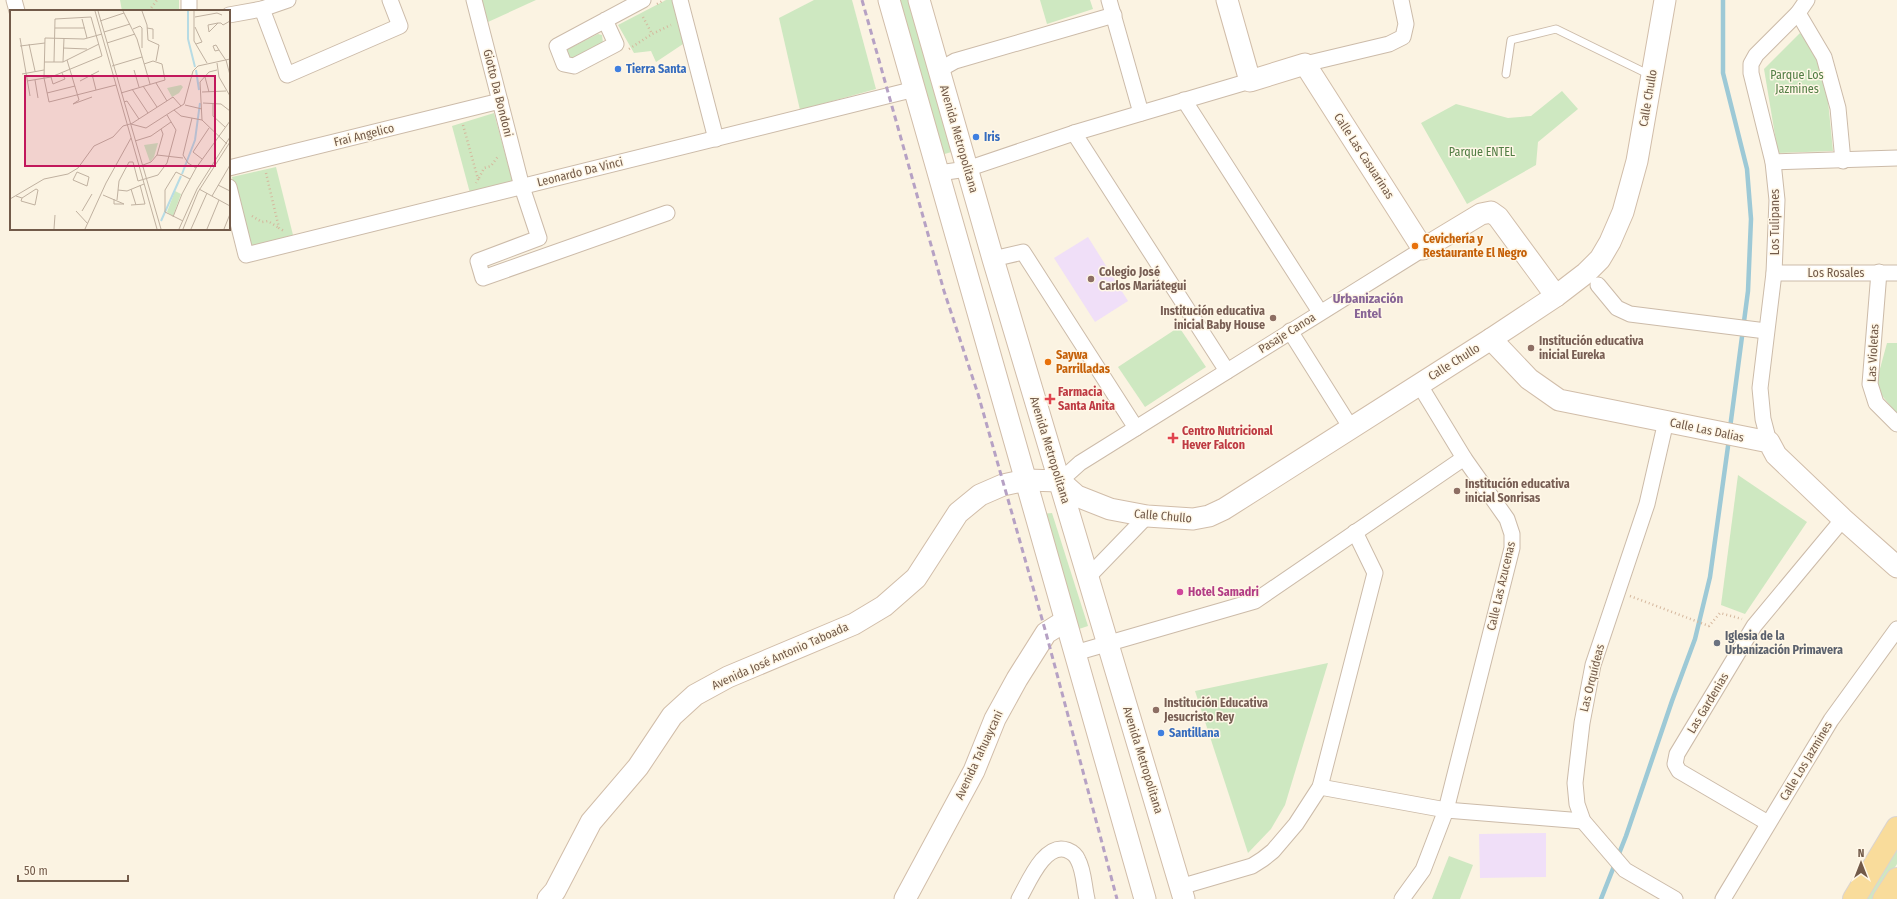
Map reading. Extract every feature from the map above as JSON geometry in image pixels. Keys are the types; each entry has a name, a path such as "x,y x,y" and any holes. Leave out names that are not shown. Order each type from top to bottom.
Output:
{"main road":[{"path":"889,0 1145,899"},
{"name":"Avenida Metropolitana","path":"919,0 993,259 1182,893"},
{"path":"1227,0 1250,81 1305,64"},
{"name":"Calle Chullo","path":"1060,482 1077,496 1110,509 1147,516 1193,519 1209,516 1224,509 1491,339 1556,296 1586,274 1600,259 1610,242 1623,212 1637,161 1665,0"},
{"name":"Calle Las Casuarinas","path":"1305,64 1424,249"},
{"name":"Pasaje Canoa","path":"1424,249 1481,214 1491,212 1498,217 1556,296"},
{"name":"Calle Las Dalias","path":"1491,339 1529,379 1559,400 1736,437 1769,442"},
{"path":"1769,442 1776,455 1843,519 1897,567"},
{"name":"Avenida José Antonio Taboada","path":"548,899 555,891 591,822 638,767 672,716 695,695 728,677 854,624 884,606 916,578 958,513 980,495 1003,485 1026,480 1060,482"},
{"name":"Avenida Tahuaycani","path":"905,899 974,771 995,719 1017,679 1046,633 1065,620"},
{"path":"1854,899 1897,828"},
{"path":"1884,899 1897,879"}],"street":[{"path":"14,0 17,10"},
{"path":"230,15 262,9 288,0"},
{"path":"262,9 286,75 400,26 390,0"},
{"name":"Giotto Da Bondoni","path":"474,0 522,187 539,238 478,261 483,278 667,213"},
{"path":"680,0 716,139"},
{"path":"1109,0 1141,113"},
{"path":"1305,64 1390,44 1403,37 1406,24 1401,0"},
{"name":"Los Tulipanes","path":"1769,442 1763,419 1760,388 1774,273 1777,200 1773,162 1751,74 1751,64 1756,55 1798,13 1807,0"},
{"path":"605,20 642,6"},
{"path":"1798,13 1824,57 1838,108 1843,161"},
{"path":"939,70 955,61 1114,16"},
{"path":"938,173 967,169 1074,133 1250,81"},
{"name":"Leonardo Da Vinci","path":"230,191 246,255 915,89"},
{"path":"1184,100 1320,312"},
{"name":"Frai Angelico","path":"230,168 500,101"},
{"path":"1074,133 1227,371"},
{"path":"1773,162 1843,161 1897,158"},
{"name":"Pasaje Canoa","path":"1060,482 1080,462 1424,249"},
{"path":"993,259 1023,252 1136,428"},
{"name":"Las Violetas","path":"1879,272 1870,384 1876,403 1897,424"},
{"name":"Los Rosales","path":"1774,273 1897,273"},
{"path":"1598,285 1617,308 1630,314 1766,332"},
{"path":"1290,331 1351,428"},
{"name":"Calle Las Azucenas","path":"1402,899 1423,870 1446,810 1512,548 1512,534 1507,519 1464,458 1419,384"},
{"name":"Las Orquídeas","path":"1670,422 1647,504 1593,665 1582,723 1575,783 1577,804 1583,820 1625,870 1676,899"},
{"path":"1075,653 1108,642 1256,601 1464,458"},
{"path":"1088,577 1147,516"},
{"name":"Las Gardenias","path":"1768,823 1679,770 1675,764 1677,754 1754,626 1843,519"},
{"path":"1182,893 1252,866 1263,859 1273,851 1296,824 1320,787 1375,573 1355,532"},
{"name":"Calle Los Jazmines","path":"1723,899 1831,720 1897,629"},
{"path":"1320,787 1446,810 1583,820"},
{"path":"1019,899 1044,856 1053,850 1063,848 1072,852 1078,860 1087,899"}],"lane":[{"path":"1506,74 1511,40 1556,29 1653,76"}],"path":[{"path":"151,10 157,0"},
{"path":"642,6 652,34"},
{"path":"630,50 652,34 676,23"},
{"path":"462,121 478,179"},
{"path":"472,189 484,168 491,166 499,155 506,152"},
{"path":"265,168 279,228"},
{"path":"250,215 262,222 268,221 285,232"},
{"path":"1618,591 1689,620 1709,626 1720,612 1743,620 1754,626"}],"shaded area":[{"name":"Colegio José Carlos Mariátegui","path":"1088,237 1128,301 1095,322 1054,258"},
{"path":"1546,833 1546,877 1480,878 1479,834"}],"green space":[{"path":"120,0 179,0 179,10 122,10"},
{"path":"482,0 536,0 488,22"},
{"path":"666,0 675,0 686,42 656,62 651,51 634,53 618,25"},
{"path":"814,0 852,0 876,89 800,110 779,18"},
{"path":"899,0 911,0 955,151 941,155"},
{"path":"1040,0 1090,0 1093,9 1047,24"},
{"name":"Parque Los Jazmines","path":"1800,33 1813,48 1825,71 1833,151 1778,153 1764,69"},
{"path":"598,34 602,35 603,43 573,59 568,58 566,54 568,49"},
{"name":"Parque ENTEL","path":"1562,91 1578,109 1538,142 1536,165 1467,204 1421,123 1456,104 1508,118 1531,116"},
{"path":"494,113 513,183 470,193 452,126"},
{"path":"276,167 293,235 249,247 232,177"},
{"path":"1179,327 1206,367 1145,407 1118,367"},
{"path":"1887,343 1897,343 1897,414 1875,387"},
{"path":"1738,475 1807,522 1745,614 1721,605"},
{"path":"1052,513 1088,626 1079,629 1041,514"},
{"path":"1328,663 1285,805 1271,829 1248,853 1195,691"},
{"path":"1897,838 1897,864 1875,899 1858,899"},
{"path":"1449,856 1473,865 1460,899 1432,899"}],"waterway":[{"path":"1723,0 1723,73 1747,169 1751,219 1748,291 1730,428"},
{"path":"1601,899 1626,836 1672,701 1695,639 1710,577 1729,439"}],"railway":[{"path":"862,0 944,291 978,394 1046,633 1117,899"}],"place":[{"name":"Tierra Santa","path":"618,69"},
{"name":"Iris","path":"976,137"},
{"name":"Cevichería y Restaurante El Negro","path":"1415,246"},
{"name":"Colegio José Carlos Mariátegui","path":"1091,279"},
{"name":"Institución educativa inicial Baby House","path":"1273,318"},
{"name":"Institución educativa inicial Eureka","path":"1531,348"},
{"name":"Saywa Parrilladas","path":"1048,362"},
{"name":"Farmacia Santa Anita","path":"1050,399"},
{"name":"Centro Nutricional Hever Falcon","path":"1173,438"},
{"name":"Institución educativa inicial Sonrisas","path":"1457,491"},
{"name":"Hotel Samadri","path":"1180,592"},
{"name":"Iglesia de la Urbanización Primavera","path":"1717,643"},
{"name":"Institución Educativa Jesucristo Rey","path":"1156,710"},
{"name":"Santillana","path":"1161,733"}],"district":[{"name":"Urbanización Entel","path":"1368,306"}]}
